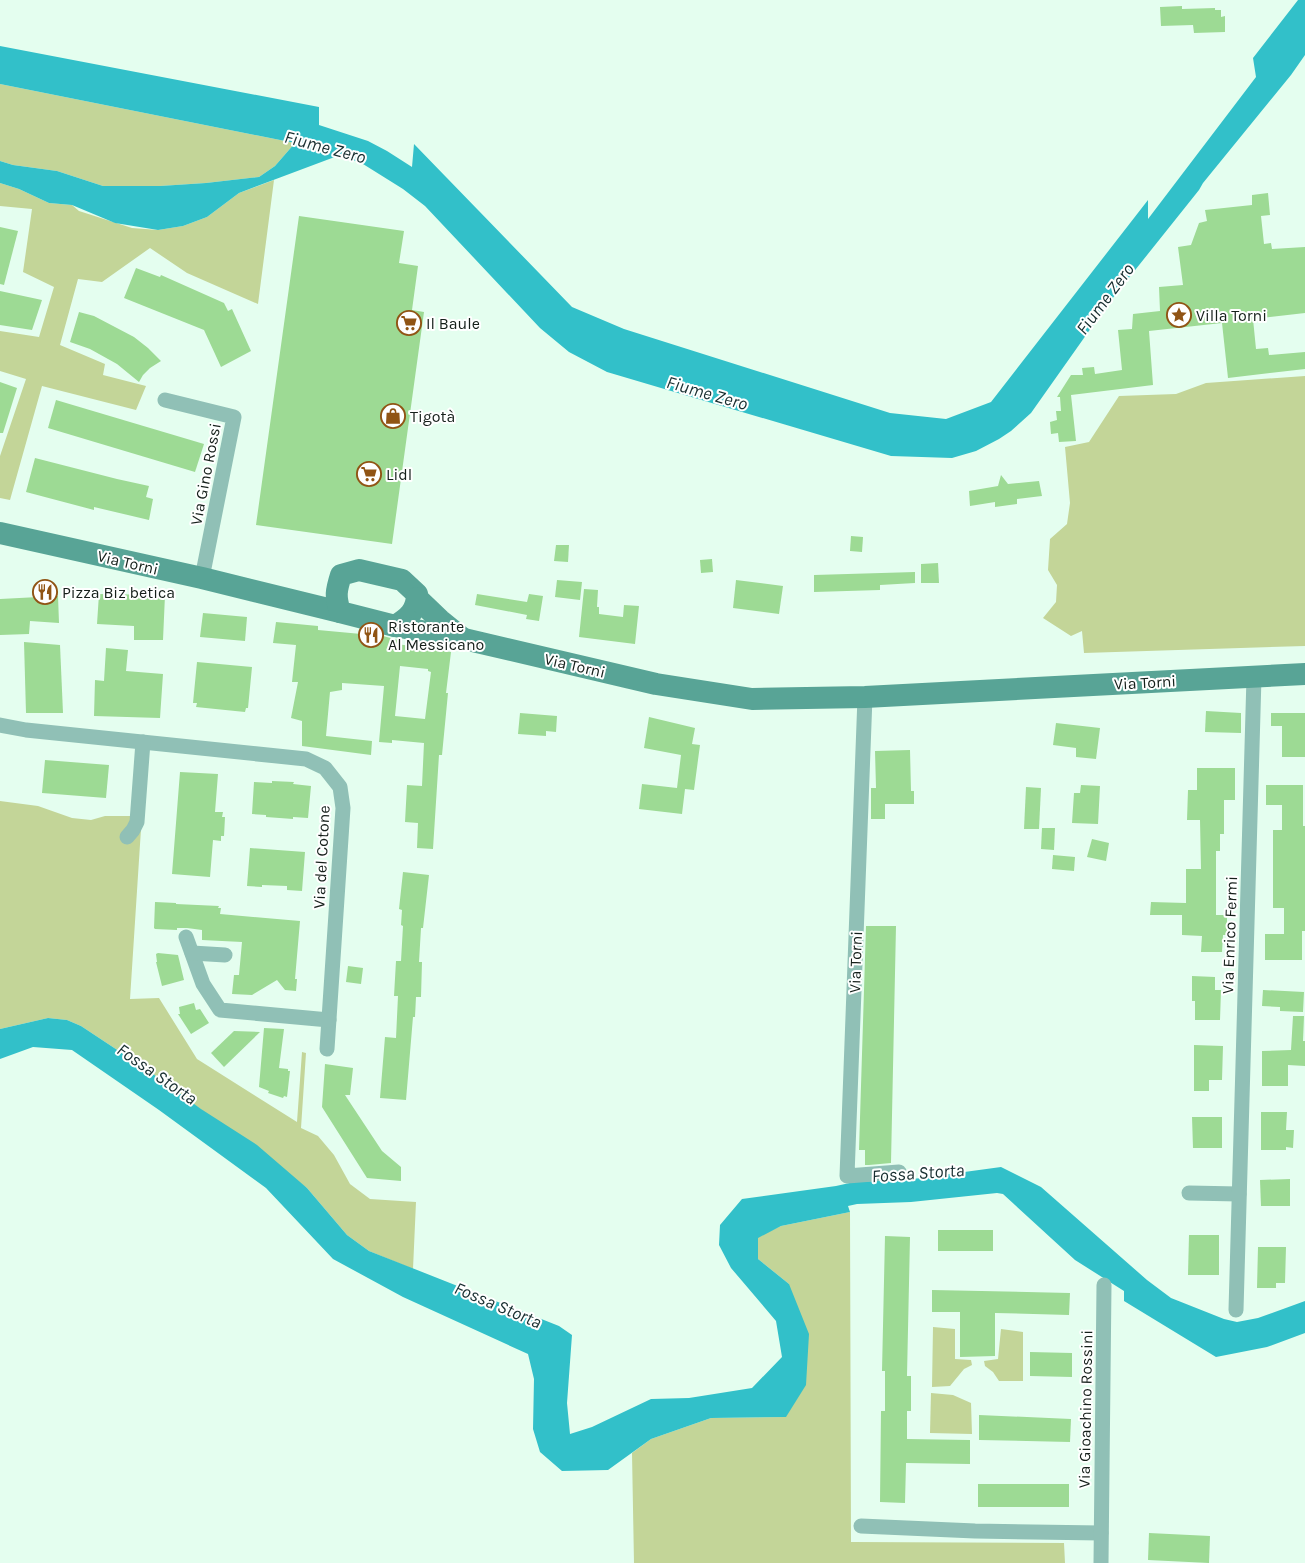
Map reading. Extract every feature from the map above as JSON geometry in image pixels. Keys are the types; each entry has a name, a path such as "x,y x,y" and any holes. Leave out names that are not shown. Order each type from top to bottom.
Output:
{"main road":[{"name":"Via Torni","path":"0,533 202,578 395,626 464,639 656,684 752,699 865,697 1305,674"},
{"name":"Via Torni","path":"286,598 315,590 341,575 359,570 402,580 440,620 464,639"},
{"path":"340,612 336,592 341,575"},
{"path":"395,626 408,618 415,608 418,598"}],"street":[{"name":"Via Gino Rossi","path":"165,400 234,416 202,578"},
{"name":"Via Enrico Fermi","path":"1236,1310 1254,676"},
{"name":"Via Torni","path":"865,697 847,1176 899,1172"},
{"name":"Via del Cotone","path":"0,725 26,730 306,759 325,768 340,787 343,808 327,1049"},
{"path":"127,837 137,822 143,742"},
{"path":"186,936 204,984 220,1010 329,1020"},
{"path":"192,953 225,955"},
{"path":"1189,1193 1239,1194"},
{"name":"Via Gioachino Rossini","path":"1101,1563 1104,1285"},
{"path":"861,1526 975,1531 1101,1533"}],"green space":[{"path":"0,84 295,143 275,166 259,177 160,186 103,186 57,171 13,165 0,161"},
{"path":"274,180 258,304 187,273 150,248 102,282 78,279 60,345 105,364 103,375 146,386 136,410 42,386 10,500 0,498 0,456 26,379 0,371 0,331 39,337 54,287 23,272 32,209 0,206 0,183 19,189 49,203 72,205 79,211 132,228 158,230 183,226 207,217 239,193"},
{"path":"1305,376 1305,646 1084,653 1082,631 1071,636 1043,618 1056,602 1057,585 1048,570 1050,539 1067,524 1070,503 1065,447 1089,442 1119,396 1176,394 1206,383"},
{"path":"0,801 38,806 72,818 91,820 105,816 130,816 141,829 130,999 159,998 197,1059 297,1122 302,1052 306,1053 301,1128 318,1136 334,1155 350,1184 370,1199 416,1202 413,1269 369,1251 347,1235 307,1188 149,1071 81,1026 67,1020 48,1018 0,1029"},
{"path":"850,1212 851,1542 1064,1543 1065,1563 634,1563 632,1453 651,1439 711,1418 786,1417 789,1284 758,1259 758,1237 781,1226"},
{"path":"933,1327 955,1329 955,1359 971,1360 972,1365 964,1369 950,1386 932,1387"},
{"path":"1001,1329 1023,1332 1023,1381 999,1381 993,1372 985,1366 984,1361 998,1359"},
{"path":"931,1393 953,1395 971,1403 972,1434 930,1433"}],"water":[{"name":"Fiume Zero","path":"1298,0 1305,0 1305,55 1291,75 1108,304 1031,413 999,439 976,451 952,458 891,456 607,372 569,352 540,328 425,206 403,189 363,164 340,155 239,193 207,217 183,226 158,230 115,223 72,205 49,203 19,189 0,183 0,161 13,165 57,171 103,186 160,186 259,177 275,166 295,143 0,84 0,46 319,107 319,125 368,141 412,167 414,144 572,307 624,329 890,413 946,419 991,402 1148,200 1148,219 1256,77 1253,58"},
{"name":"Fossa Storta","path":"48,1018 67,1020 81,1026 149,1071 201,1109 257,1145 307,1188 347,1235 369,1251 559,1326 572,1335 567,1403 570,1434 592,1427 651,1399 689,1398 752,1388 782,1357 776,1321 731,1268 719,1245 720,1225 742,1199 854,1182 913,1179 1001,1167 1041,1187 1147,1280 1171,1298 1224,1319 1237,1322 1258,1318 1305,1301 1305,1333 1267,1347 1216,1357 1124,1301 1124,1291 1075,1260 1003,1194 997,1193 911,1202 857,1204 848,1206 850,1212 781,1226 758,1238 758,1259 789,1284 809,1334 806,1385 786,1417 711,1418 651,1439 608,1470 562,1471 540,1452 533,1429 534,1379 528,1354 403,1297 333,1259 266,1188 159,1110 72,1050 33,1047 0,1059 0,1029"}],"building":[{"path":"1182,6 1182,9 1215,8 1215,10 1221,10 1221,17 1225,16 1225,32 1194,33 1193,25 1161,26 1160,7"},
{"path":"1268,193 1270,215 1261,216 1264,244 1271,243 1272,249 1305,247 1305,313 1253,319 1256,349 1268,348 1269,355 1305,352 1305,369 1228,378 1222,323 1149,331 1153,385 1071,395 1076,441 1059,442 1058,433 1051,434 1050,422 1057,420 1056,411 1061,411 1060,397 1057,397 1071,375 1083,375 1082,368 1094,367 1095,374 1122,370 1118,330 1132,329 1133,314 1160,311 1159,287 1183,285 1178,247 1191,245 1199,223 1207,221 1205,210 1252,205 1252,195"},
{"path":"299,216 404,231 399,263 418,266 412,310 424,312 392,544 256,525"},
{"path":"0,227 18,231 4,285 0,284"},
{"path":"136,268 160,277 161,275 224,303 228,311 232,309 251,351 221,367 204,330 124,298"},
{"path":"0,291 42,300 32,330 0,325"},
{"path":"79,312 94,316 134,337 161,361 150,368 139,382 117,364 90,349 70,342"},
{"path":"0,382 17,388 3,433 0,433"},
{"path":"56,400 204,444 195,472 48,428"},
{"path":"35,458 149,486 146,497 153,499 149,520 94,507 94,510 26,492"},
{"path":"1001,475 1008,484 1039,481 1042,496 1017,499 1017,504 995,507 995,502 970,506 969,491 998,486"},
{"path":"851,536 863,537 862,552 850,551"},
{"path":"556,545 569,545 568,562 554,561"},
{"path":"712,559 713,572 701,573 700,560"},
{"path":"938,563 939,583 921,583 921,564"},
{"path":"915,572 915,583 880,585 880,590 814,592 814,575"},
{"path":"557,580 582,582 580,600 555,597"},
{"path":"736,580 783,586 779,614 733,608"},
{"path":"584,589 598,590 597,607 599,607 599,614 623,617 624,605 639,606 635,644 579,637"},
{"path":"99,594 165,595 163,640 134,640 134,626 97,624"},
{"path":"477,594 527,602 529,594 543,596 539,621 526,619 527,615 475,605"},
{"path":"58,596 59,623 30,621 29,634 0,635 0,599"},
{"path":"203,613 247,617 245,641 200,637"},
{"path":"276,622 318,626 318,630 383,636 398,640 397,644 451,652 442,755 439,755 433,849 417,848 418,823 405,822 407,785 422,786 424,743 392,740 392,743 379,742 384,686 342,683 342,690 330,692 326,736 372,741 371,755 302,746 302,721 291,718 298,682 292,682 296,645 273,643","holes":["400,666 428,669 431,672 425,719 395,716"]},
{"path":"24,642 60,645 63,713 26,713"},
{"path":"106,648 128,650 126,671 163,674 160,718 94,716 95,680 104,681"},
{"path":"197,662 252,667 248,708 246,708 245,712 196,707 197,703 193,703"},
{"path":"1206,711 1241,713 1241,733 1205,732"},
{"path":"520,713 557,716 556,732 546,731 546,736 518,734"},
{"path":"1271,713 1305,713 1305,757 1282,757 1282,726 1271,726"},
{"path":"649,717 695,728 692,744 700,745 694,790 685,789 682,814 639,809 642,784 677,788 681,755 644,748"},
{"path":"1056,723 1100,728 1096,759 1076,757 1076,748 1053,745"},
{"path":"910,750 911,791 914,791 914,804 885,804 885,819 871,819 871,788 876,788 875,751"},
{"path":"45,760 109,765 106,798 42,793"},
{"path":"1197,768 1235,768 1235,800 1224,800 1224,834 1220,834 1220,851 1216,851 1216,915 1227,915 1227,935 1223,935 1222,952 1201,952 1202,936 1182,935 1182,915 1150,915 1151,902 1186,903 1186,869 1201,869 1200,820 1187,820 1188,790 1197,790"},
{"path":"180,772 218,774 215,812 223,812 222,817 225,817 224,836 221,836 221,841 213,840 210,877 172,874"},
{"path":"272,781 294,782 293,784 311,786 308,818 293,817 293,819 252,814 254,782 272,783"},
{"path":"1081,785 1100,786 1098,824 1072,823 1074,793 1080,793"},
{"path":"1266,785 1303,785 1305,931 1302,931 1302,960 1265,960 1265,934 1284,934 1284,908 1273,908 1273,830 1282,830 1282,805 1266,805"},
{"path":"1026,787 1041,788 1039,829 1024,829"},
{"path":"1042,828 1055,828 1054,850 1041,849"},
{"path":"1092,839 1109,843 1106,861 1087,857"},
{"path":"250,848 305,852 302,891 287,890 287,886 247,886"},
{"path":"1053,855 1075,857 1074,871 1052,869"},
{"path":"403,872 429,875 423,928 421,928 419,962 422,962 421,997 416,997 415,1017 413,1017 406,1100 380,1098 385,1037 396,1038 398,996 394,996 396,961 401,961 403,926 401,925 402,910 399,909"},
{"path":"155,902 219,906 218,908 221,908 220,914 300,921 295,979 297,979 296,991 285,990 277,980 252,995 232,994 234,975 239,975 242,942 202,940 202,930 187,928 177,928 177,930 155,929"},
{"path":"866,926 896,926 891,1163 869,1165 865,1165 865,1150 859,1150"},
{"path":"156,954 178,955 184,980 162,986 156,962"},
{"path":"348,966 363,968 361,984 346,982"},
{"path":"1192,976 1215,977 1215,990 1221,990 1220,1020 1195,1020 1195,1001 1192,1001"},
{"path":"1263,990 1304,992 1303,1012 1280,1011 1280,1007 1262,1006"},
{"path":"194,1003 196,1010 200,1009 209,1023 191,1034 178,1014 180,1014 179,1007"},
{"path":"1293,1016 1304,1016 1305,1066 1288,1065 1288,1086 1262,1086 1262,1051 1291,1050"},
{"path":"264,1028 284,1029 279,1068 290,1071 287,1097 284,1096 283,1098 268,1093 269,1091 259,1087"},
{"path":"234,1031 260,1032 224,1067 211,1053"},
{"path":"1194,1045 1223,1046 1222,1080 1209,1080 1209,1091 1194,1091"},
{"path":"325,1064 353,1068 350,1095 345,1095 382,1151 401,1167 401,1181 367,1178 322,1107"},
{"path":"1261,1112 1287,1112 1286,1130 1294,1130 1293,1148 1286,1147 1286,1150 1261,1150"},
{"path":"1192,1117 1222,1117 1222,1148 1193,1148"},
{"path":"1290,1179 1290,1206 1261,1206 1260,1180"},
{"path":"938,1230 993,1230 993,1251 938,1251"},
{"path":"1189,1235 1219,1235 1219,1275 1188,1275"},
{"path":"885,1236 910,1237 907,1376 911,1376 911,1411 907,1411 907,1439 970,1440 970,1464 906,1463 905,1503 880,1502 881,1411 885,1411 885,1371 882,1371"},
{"path":"1258,1247 1286,1247 1285,1283 1276,1283 1276,1288 1257,1288"},
{"path":"932,1290 1070,1293 1069,1315 995,1313 995,1356 960,1357 960,1312 932,1312"},
{"path":"1030,1352 1072,1353 1072,1377 1030,1376"},
{"path":"979,1415 1071,1419 1070,1442 979,1440"},
{"path":"978,1484 1069,1484 1069,1507 978,1507"},
{"path":"1149,1533 1210,1536 1209,1563 1148,1560"}],"place":[{"name":"Villa Torni","path":"1179,315"},
{"name":"Il Baule","path":"409,323"},
{"name":"Tigotà","path":"393,416"},
{"name":"Lidl","path":"369,474"},
{"name":"Pizza Biz betica","path":"45,592"},
{"name":"Ristorante Al Messicano","path":"371,635"}]}
